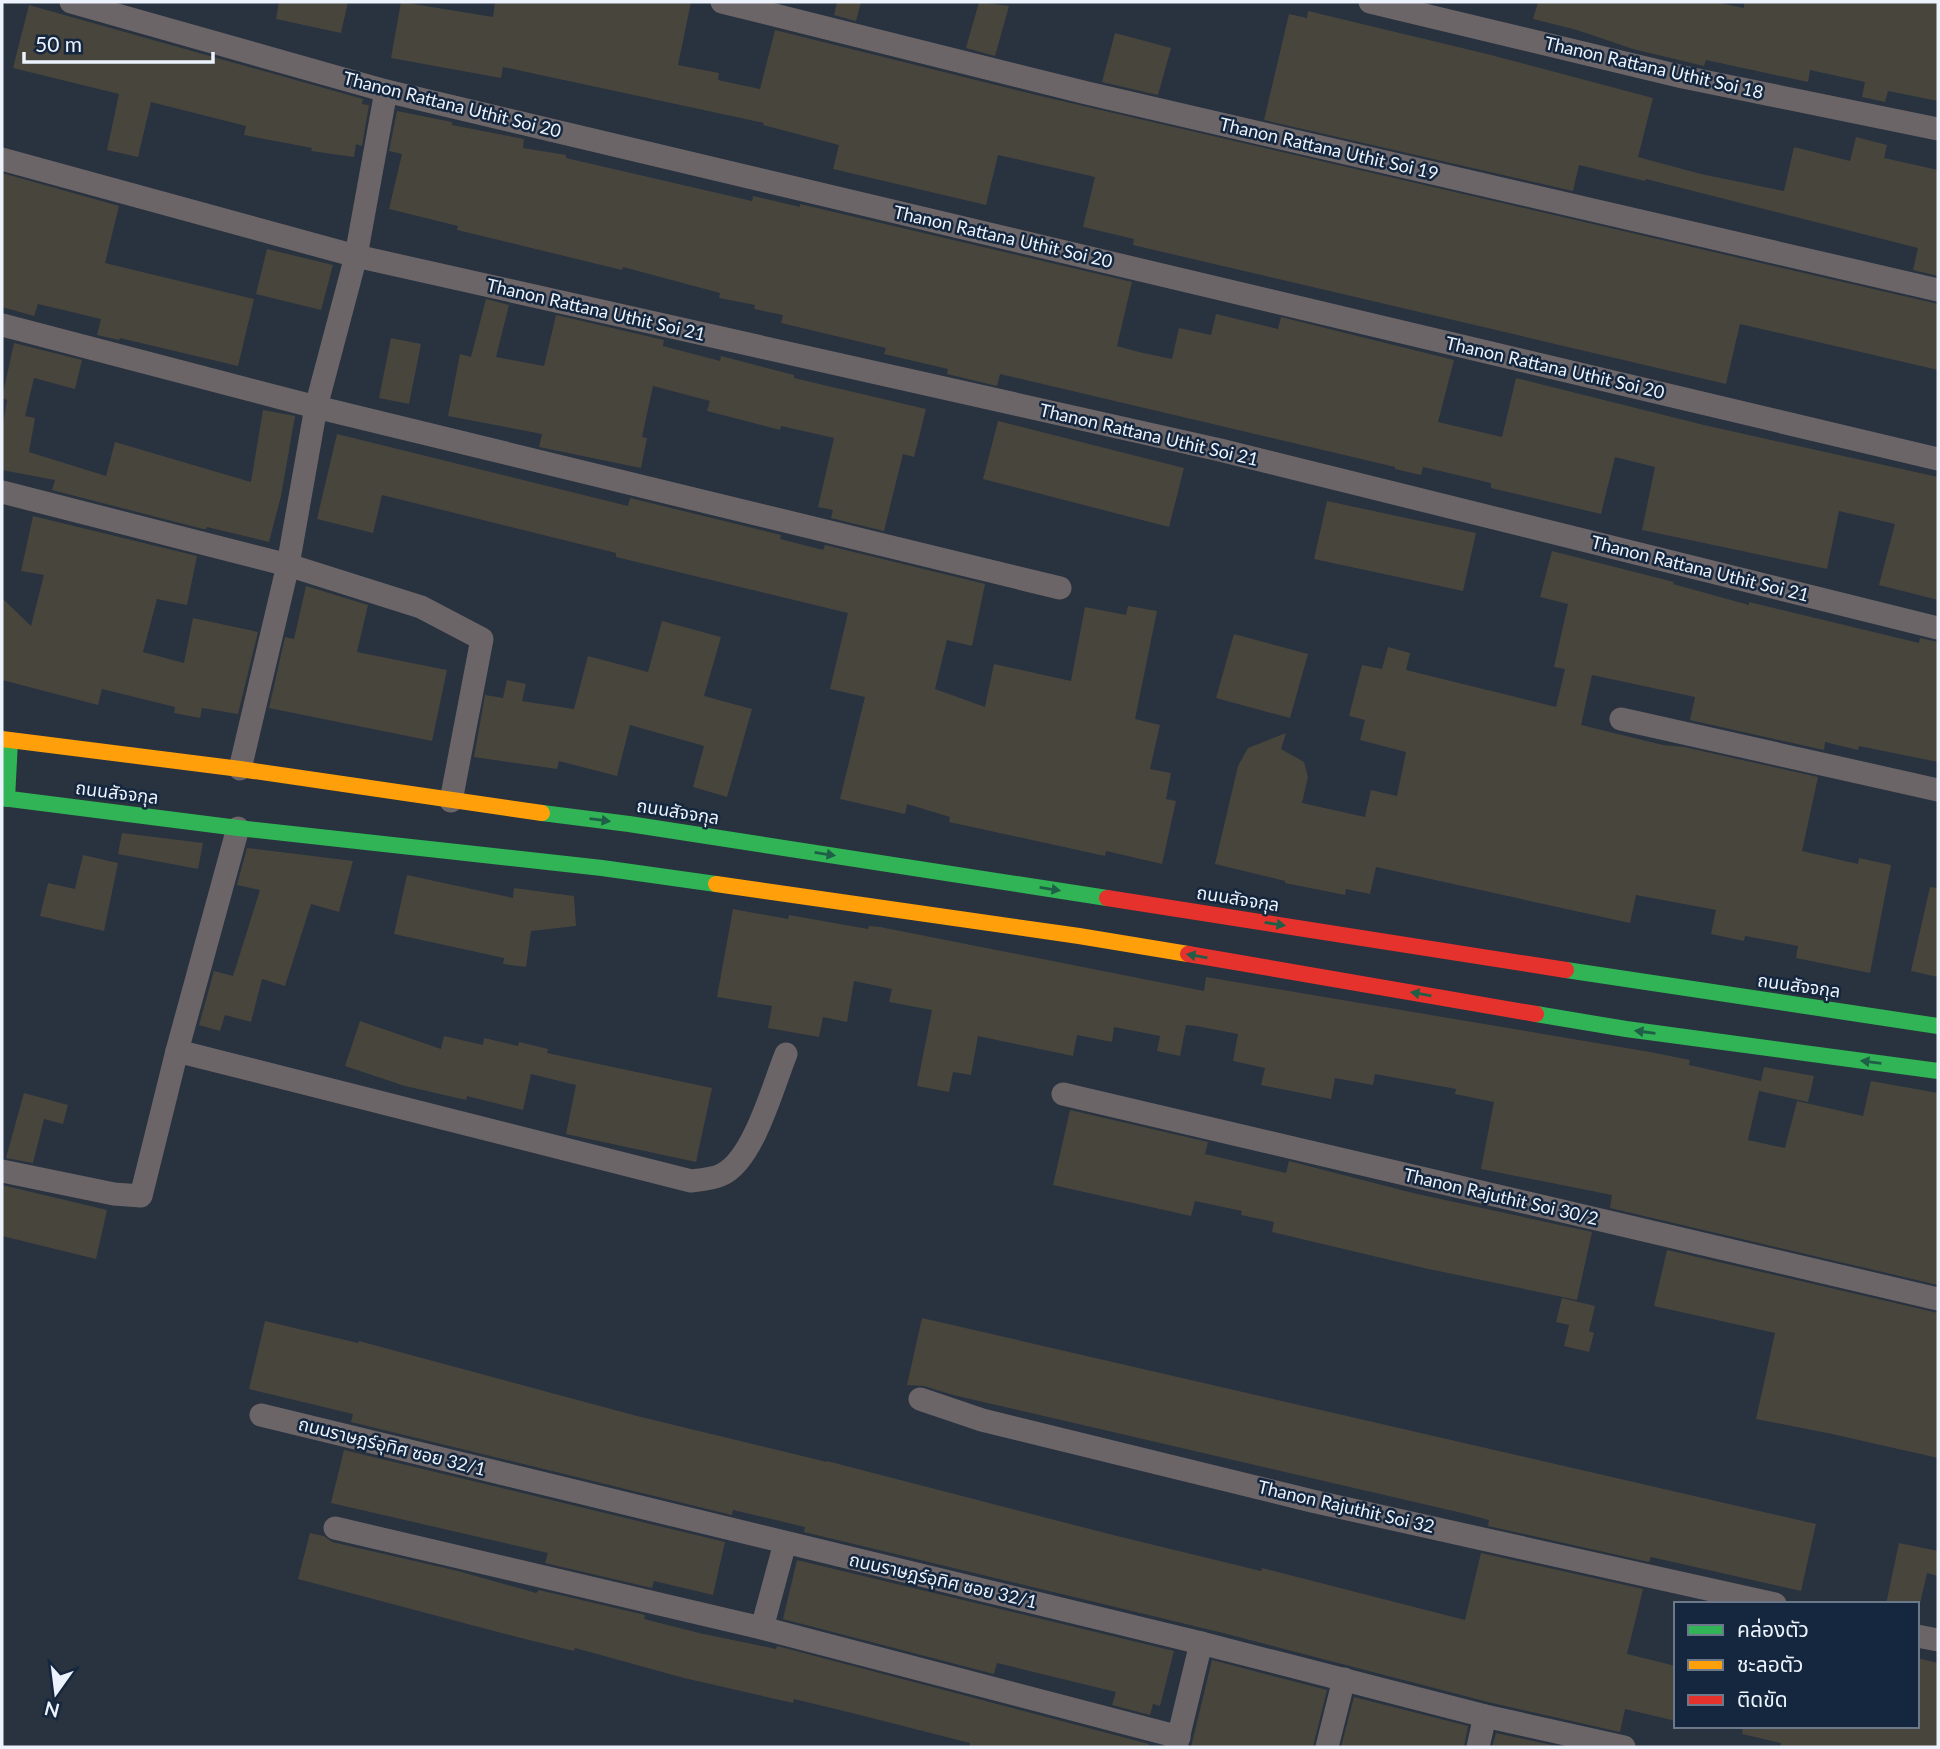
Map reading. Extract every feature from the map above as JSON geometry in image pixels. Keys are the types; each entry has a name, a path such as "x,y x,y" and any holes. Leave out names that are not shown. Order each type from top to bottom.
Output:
{"street":[{"name":"Thanon Rattana Uthit Soi 20","path":"71,2 386,91 1938,459"},
{"name":"Thanon Rattana Uthit Soi 19","path":"722,2 1087,93 1938,290"},
{"name":"Thanon Rattana Uthit Soi 18","path":"1370,2 1683,77 1938,129"},
{"path":"240,769 288,565 317,407 356,256 386,91"},
{"name":"Thanon Rattana Uthit Soi 21","path":"2,159 356,256 1220,450 1938,628"},
{"path":"2,325 317,407 1060,588"},
{"path":"2,492 288,565 421,607 482,639 451,801"},
{"path":"1621,719 1938,790"},
{"path":"5,799 6,740"},
{"name":"ถนนสัจจกุล","path":"6,740 240,769 451,801 629,824 1938,1026"},
{"name":"ถนนสัจจกุล","path":"5,799 238,828 603,868 1079,936 1626,1029 1938,1071"},
{"path":"533,812 552,828"},
{"path":"2,1171 114,1194 141,1196 177,1051 238,828"},
{"path":"583,852 603,868"},
{"path":"177,1051 691,1181 723,1175 737,1164 748,1150 786,1054"},
{"name":"Thanon Rajuthit Soi 30/2","path":"1063,1094 1938,1299"},
{"name":"Thanon Rajuthit Soi 32","path":"920,1399 982,1420 1312,1501 1766,1602"},
{"name":"ถนนราษฎร์อุทิศ ซอย 32/1","path":"261,1415 1201,1643 1485,1716 1625,1747"},
{"path":"335,1528 762,1628 1177,1742 1201,1643"},
{"path":"762,1628 785,1543"},
{"path":"1919,1636 1938,1640"},
{"path":"1327,1747 1344,1679"},
{"path":"1478,1747 1485,1716"}],"building":[{"path":"279,2 348,2 341,33 276,19"},
{"path":"401,2 493,17 495,2 691,2 678,65 719,73 718,80 760,89 775,30 1036,95 1938,304 1938,370 1740,324 1726,384 1133,245 1134,239 1083,227 1095,177 998,155 986,205 833,169 839,145 763,125 764,123 503,67 501,78 391,58"},
{"path":"837,2 861,2 856,21 834,15"},
{"path":"979,2 1009,6 995,56 966,48"},
{"path":"1538,2 1715,2 1744,8 1744,2 1938,2 1938,101 1888,91 1885,102 1862,97 1865,82 1810,70 1808,82 1706,60 1704,66 1633,49 1577,30 1533,19"},
{"path":"29,5 363,99 362,104 369,105 362,146 356,144 354,157 311,151 312,148 244,135 246,126 151,102 138,157 107,150 119,94 13,68"},
{"path":"1308,11 1653,98 1638,157 1701,174 1784,191 1794,147 1850,161 1856,137 1887,145 1884,158 1938,170 1938,276 1913,270 1918,248 1646,179 1645,181 1579,165 1573,191 1264,120 1289,14 1307,18"},
{"path":"1115,33 1171,48 1158,95 1102,82"},
{"path":"397,111 524,139 523,148 566,155 566,158 752,201 753,196 800,207 800,204 1132,282 1117,346 1139,352 1172,359 1179,328 1211,335 1216,314 1278,329 1281,317 1454,360 1438,422 1502,437 1516,378 1704,425 1938,477 1938,600 1879,585 1895,524 1839,511 1827,569 1642,530 1655,467 1615,457 1601,514 1491,488 1491,483 1423,467 1421,475 1000,374 997,386 947,374 948,369 884,354 886,348 781,323 783,315 754,309 755,305 719,298 720,293 623,267 622,270 457,230 458,226 389,209 402,154 389,151"},
{"path":"2,173 119,206 105,263 254,299 238,366 97,335 101,319 38,304 34,316 2,307"},
{"path":"267,249 333,265 321,310 256,294"},
{"path":"486,299 509,305 496,357 544,366 556,315 664,340 663,346 720,361 721,356 794,375 794,378 926,409 914,457 903,454 884,531 831,518 833,510 818,507 834,438 781,426 780,430 707,411 710,401 653,386 642,437 647,438 641,468 539,447 542,434 448,416 460,354 471,357"},
{"path":"391,338 421,344 409,404 379,398"},
{"path":"14,343 82,360 75,389 34,378 25,416 35,418 29,452 106,476 115,442 251,482 263,410 295,416 281,496 269,542 207,527 203,529 52,490 55,480 2,470 2,430 7,400 2,398"},
{"path":"998,421 1184,468 1169,527 983,479"},
{"path":"337,434 628,506 630,498 781,535 780,539 823,550 825,545 985,584 972,646 947,640 935,689 985,707 994,664 1071,681 1085,607 1126,615 1128,606 1157,611 1135,719 1160,725 1150,769 1171,773 1166,799 1176,801 1162,864 1106,851 1105,856 949,822 950,817 907,804 905,814 840,799 865,697 830,689 848,613 616,557 616,553 382,495 373,533 317,519"},
{"path":"1327,501 1476,533 1463,591 1314,559"},
{"path":"33,516 197,556 187,605 157,599 143,652 184,663 193,618 258,632 238,714 202,708 200,718 174,713 175,707 102,689 98,705 2,680 2,598 31,626 44,575 21,571"},
{"path":"1552,551 1674,582 1673,584 1749,605 1749,602 1919,643 1920,638 1938,642 1938,762 1859,746 1858,750 1825,742 1824,750 1690,720 1695,697 1592,675 1581,725 1818,777 1802,851 1858,864 1859,858 1891,865 1870,973 1796,958 1798,946 1745,936 1744,941 1711,934 1716,910 1636,895 1630,923 1376,867 1370,894 1346,889 1345,895 1285,883 1215,864 1238,766 1248,748 1286,733 1281,749 1304,762 1308,777 1302,803 1365,817 1371,790 1397,796 1406,752 1360,740 1365,720 1349,716 1362,665 1382,669 1388,647 1410,653 1406,670 1556,707 1565,669 1554,667 1568,604 1540,597"},
{"path":"306,586 368,605 357,652 447,670 432,741 269,708 285,637 294,639"},
{"path":"662,621 721,637 704,696 752,709 727,797 693,787 704,746 630,725 617,776 559,761 557,769 474,757 485,695 503,698 507,680 526,684 522,701 574,709 588,656 648,672"},
{"path":"1234,634 1308,654 1290,718 1216,698"},
{"path":"122,833 203,843 198,869 118,854"},
{"path":"247,848 353,861 339,912 311,904 285,986 262,979 251,1022 225,1015 220,1031 199,1025 214,971 233,976 260,890 237,885"},
{"path":"83,855 118,863 104,931 40,916 48,883 75,889"},
{"path":"407,875 513,898 514,888 574,896 576,926 531,931 526,967 503,964 504,958 394,934"},
{"path":"1930,887 1938,888 1938,977 1911,971"},
{"path":"733,909 788,919 789,915 868,929 869,926 880,927 1204,991 1206,977 1650,1052 1690,1060 1689,1065 1761,1081 1764,1067 1814,1076 1808,1102 1759,1091 1748,1140 1785,1148 1797,1101 1863,1116 1871,1081 1938,1093 1938,1285 1610,1208 1612,1195 1481,1169 1494,1102 1455,1094 1456,1089 1375,1074 1373,1085 1335,1078 1331,1099 1261,1085 1265,1068 1233,1061 1238,1034 1186,1025 1180,1056 1157,1051 1160,1036 1114,1027 1112,1042 1077,1035 1073,1056 978,1036 971,1075 953,1072 949,1092 917,1086 932,1010 889,1002 892,989 854,981 847,1022 823,1017 819,1037 768,1028 772,1006 717,997"},
{"path":"360,1021 441,1049 444,1036 483,1045 484,1038 518,1046 519,1042 548,1049 547,1053 712,1088 696,1162 566,1134 576,1085 531,1074 523,1110 467,1096 466,1100 405,1086 345,1066"},
{"path":"24,1093 68,1105 63,1124 44,1119 33,1163 6,1158"},
{"path":"1070,1110 1208,1142 1205,1154 1286,1173 1289,1161 1413,1193 1592,1232 1577,1300 1272,1232 1274,1222 1241,1215 1242,1211 1195,1201 1191,1216 1053,1185"},
{"path":"2,1185 107,1210 96,1259 2,1236"},
{"path":"1667,1250 1938,1313 1938,1458 1756,1419 1775,1333 1654,1306"},
{"path":"1562,1298 1595,1306 1589,1331 1594,1333 1589,1352 1564,1346 1569,1325 1556,1322"},
{"path":"922,1318 1816,1524 1801,1591 1651,1557 1649,1562 1488,1526 1489,1520 1462,1513 924,1386 907,1385"},
{"path":"265,1321 358,1343 359,1341 637,1416 1465,1620 1481,1553 1643,1589 1627,1654 1674,1666 1674,1721 1625,1709 1620,1732 1488,1702 1219,1632 804,1532 805,1527 733,1510 732,1515 351,1422 353,1414 249,1389"},
{"path":"344,1450 725,1542 713,1595 654,1581 652,1588 545,1563 548,1553 331,1503"},
{"path":"310,1533 324,1536 332,1542 458,1571 536,1593 539,1590 645,1615 644,1619 699,1633 776,1649 777,1646 1149,1744 1148,1747 969,1747 970,1743 848,1712 794,1699 793,1703 684,1678 575,1648 574,1651 517,1637 298,1579"},
{"path":"1899,1543 1938,1551 1938,1576 1927,1573 1920,1604 1886,1602"},
{"path":"797,1560 1174,1651 1160,1706 1153,1704 1150,1715 1112,1705 1116,1692 997,1663 994,1674 783,1619"},
{"path":"1919,1658 1938,1663 1938,1747 1780,1747 1781,1743 1742,1734 1743,1728 1919,1728"},
{"path":"1212,1660 1327,1690 1313,1747 1191,1747"},
{"path":"1354,1697 1468,1726 1464,1747 1341,1747"},
{"path":"1496,1733 1561,1747 1492,1747"}],"traffic: fast":[{"path":"7,799 10,741"},
{"path":"2,798 238,828 602,868 716,884"},
{"path":"542,813 1107,898"},
{"path":"1566,970 1938,1026"},
{"path":"1536,1014 1626,1029 1938,1071"}],"traffic: slow":[{"path":"2,739 240,769 542,813"},
{"path":"716,884 1188,954"}],"traffic: jam":[{"path":"1107,898 1566,970"},
{"path":"1188,954 1536,1014"}]}
